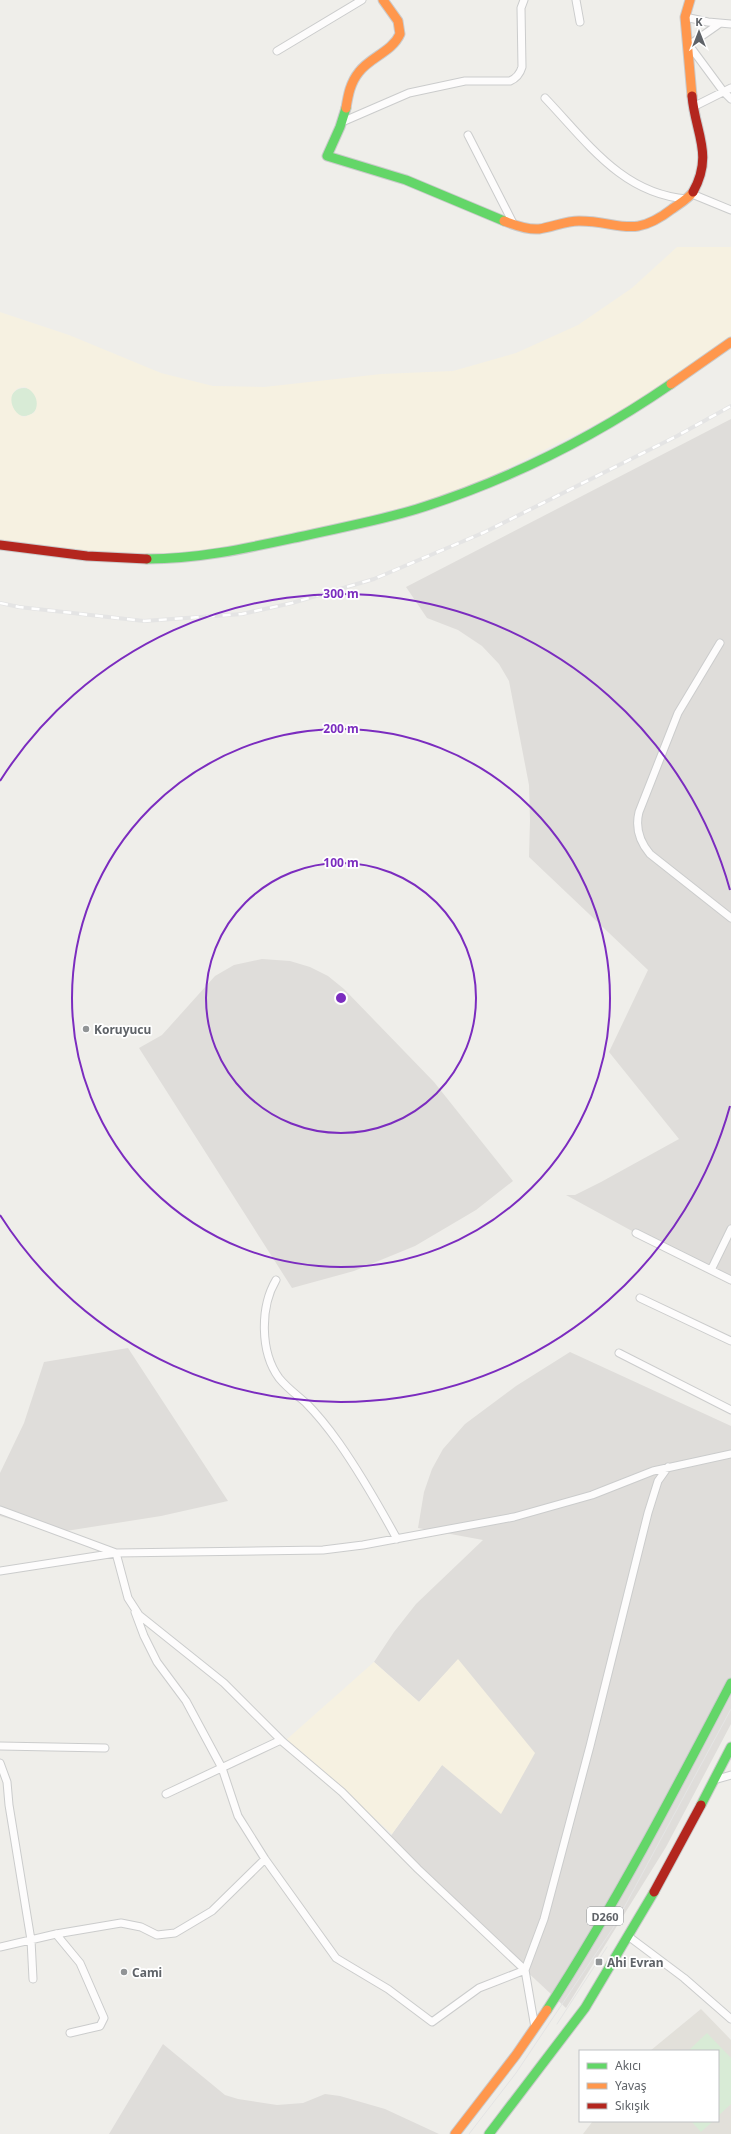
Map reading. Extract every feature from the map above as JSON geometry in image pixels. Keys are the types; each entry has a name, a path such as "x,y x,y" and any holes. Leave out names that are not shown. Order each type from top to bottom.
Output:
{"main road":[{"path":"383,0 400,24 400,34 394,43 363,66 355,76 350,89 342,122 327,156 412,183 514,225 538,229 580,220 620,228 639,227 658,220 689,196 699,181 704,159 703,142 693,107 689,45 685,17 690,0"},
{"path":"0,545 94,557 161,559 199,556 325,532 407,512 455,496 489,482 596,429 651,397 731,342"},
{"name":"D260","path":"455,2134 535,2028 612,1903 669,1803 731,1683"},
{"name":"D260","path":"489,2134 585,2008 655,1891 731,1747"}],"street":[{"path":"278,51 362,0"},
{"path":"342,122 409,93 465,81 510,81 514,79 520,74 522,67 521,8 524,0"},
{"path":"576,0 580,22"},
{"path":"685,17 719,24 731,24"},
{"path":"719,24 689,45 723,91 731,99"},
{"path":"693,107 731,88"},
{"path":"546,98 606,162 625,179 655,194 689,196 731,210"},
{"path":"468,135 514,225"},
{"path":"720,643 678,713 639,812 637,828 642,844 650,854 731,918"},
{"path":"711,1270 731,1229"},
{"path":"636,1233 731,1280"},
{"path":"276,1280 270,1289 265,1317 266,1342 272,1365 281,1380 317,1416 339,1443 372,1494 397,1539"},
{"path":"640,1298 731,1341"},
{"path":"619,1353 731,1410"},
{"path":"0,1571 116,1553 323,1550 397,1539 490,1522 560,1505 599,1493 668,1467 731,1454"},
{"path":"535,2028 525,1970 544,1919 590,1746 652,1497 658,1481 668,1467"},
{"path":"0,1510 116,1553"},
{"path":"116,1553 128,1598 135,1610 144,1636 157,1662 186,1701 222,1768 238,1816 265,1859 336,1958 388,1989 432,2022 479,1988 525,1970"},
{"path":"135,1610 144,1620 166,1635 224,1683 281,1740 342,1792 429,1879 525,1970"},
{"path":"166,1794 281,1740"},
{"path":"0,1746 105,1748"},
{"path":"0,1763 9,1790 9,1805 31,1940 33,1979"},
{"path":"714,1780 731,1775"},
{"path":"0,1948 56,1934 122,1923 142,1927 157,1935 175,1933 212,1911 265,1859"},
{"path":"56,1934 80,1963 104,2018 100,2026 70,2033"},
{"path":"628,1936 684,1978 731,2019"}],"shaded area":[{"path":"731,419 731,1285 566,1195 575,1195 679,1139 609,1052 648,970 529,857 529,785 509,681 499,664 482,646 458,630 427,618 406,587"},
{"path":"262,959 290,961 310,967 328,976 344,989 434,1082 513,1181 476,1210 415,1246 354,1271 292,1288 139,1048 162,1035 215,976 234,965"},
{"path":"128,1348 228,1501 161,1516 66,1531 33,1526 0,1516 0,1473 24,1423 44,1362"},
{"path":"570,1352 731,1426 731,1724 666,1847 566,2008 388,1842 392,1834 442,1765 458,1660 419,1702 374,1662 394,1632 416,1604 483,1540 418,1528 424,1492 432,1469 443,1449 465,1424 516,1386"},
{"path":"701,2009 731,2040 731,2134 583,2134 592,2122 719,2122 719,2050 651,2050"},
{"path":"163,2044 225,2095 238,2099 277,2105 303,2103 325,2094 340,2096 385,2109 439,2134 109,2134"}],"green space":[{"path":"24,388 34,392 38,402 34,412 24,416 14,412 10,402 14,392"},
{"path":"707,2033 731,2058 731,2104 719,2115 719,2050 689,2050"},
{"path":"692,2122 712,2122 701,2132"}],"sand":[{"path":"677,247 731,247 731,337 663,386 602,421 486,479 434,499 332,526 195,554 102,555 0,541 0,312 69,335 161,373 213,386 264,387 381,374 453,371 516,353 578,325 632,288","holes":["25,387 29,389 36,398 37,405 34,413 24,417 15,410 11,400 12,395 19,388"]},
{"path":"458,1659 535,1753 501,1814 442,1765 392,1834 286,1740 374,1662 419,1702"}],"tram line":[{"path":"469,2134 516,2073 613,1928 731,1709"},
{"path":"557,2024 607,1947"}],"railway":[{"path":"0,603 19,607 144,621 242,614 292,603 374,579 485,532 677,436 731,406"}],"traffic: fast":[{"path":"346,108 340,127 327,156 406,180 504,221"},
{"path":"147,559 186,557 242,549 373,521 450,498 548,456 611,422 671,384"},
{"path":"547,2010 620,1890 731,1683"},
{"path":"701,1805 731,1747"},
{"path":"489,2134 585,2008 654,1892"}],"traffic: slow":[{"path":"346,108 351,85 356,76 369,62 392,45 400,34 398,21 383,0"},
{"path":"690,0 685,17 692,96"},
{"path":"504,221 530,229 539,229 579,221 626,227 636,226 646,224 658,218 689,197 693,192"},
{"path":"671,384 731,342"},
{"path":"455,2134 516,2055 547,2010"}],"traffic: jam":[{"path":"692,96 703,155 699,178 693,192"},
{"path":"0,545 87,556 147,559"},
{"path":"654,1892 701,1805"}],"place":[{"name":"Koruyucu","path":"86,1029"},
{"name":"Ahi Evran","path":"599,1962"},
{"name":"Cami","path":"124,1972"}]}
